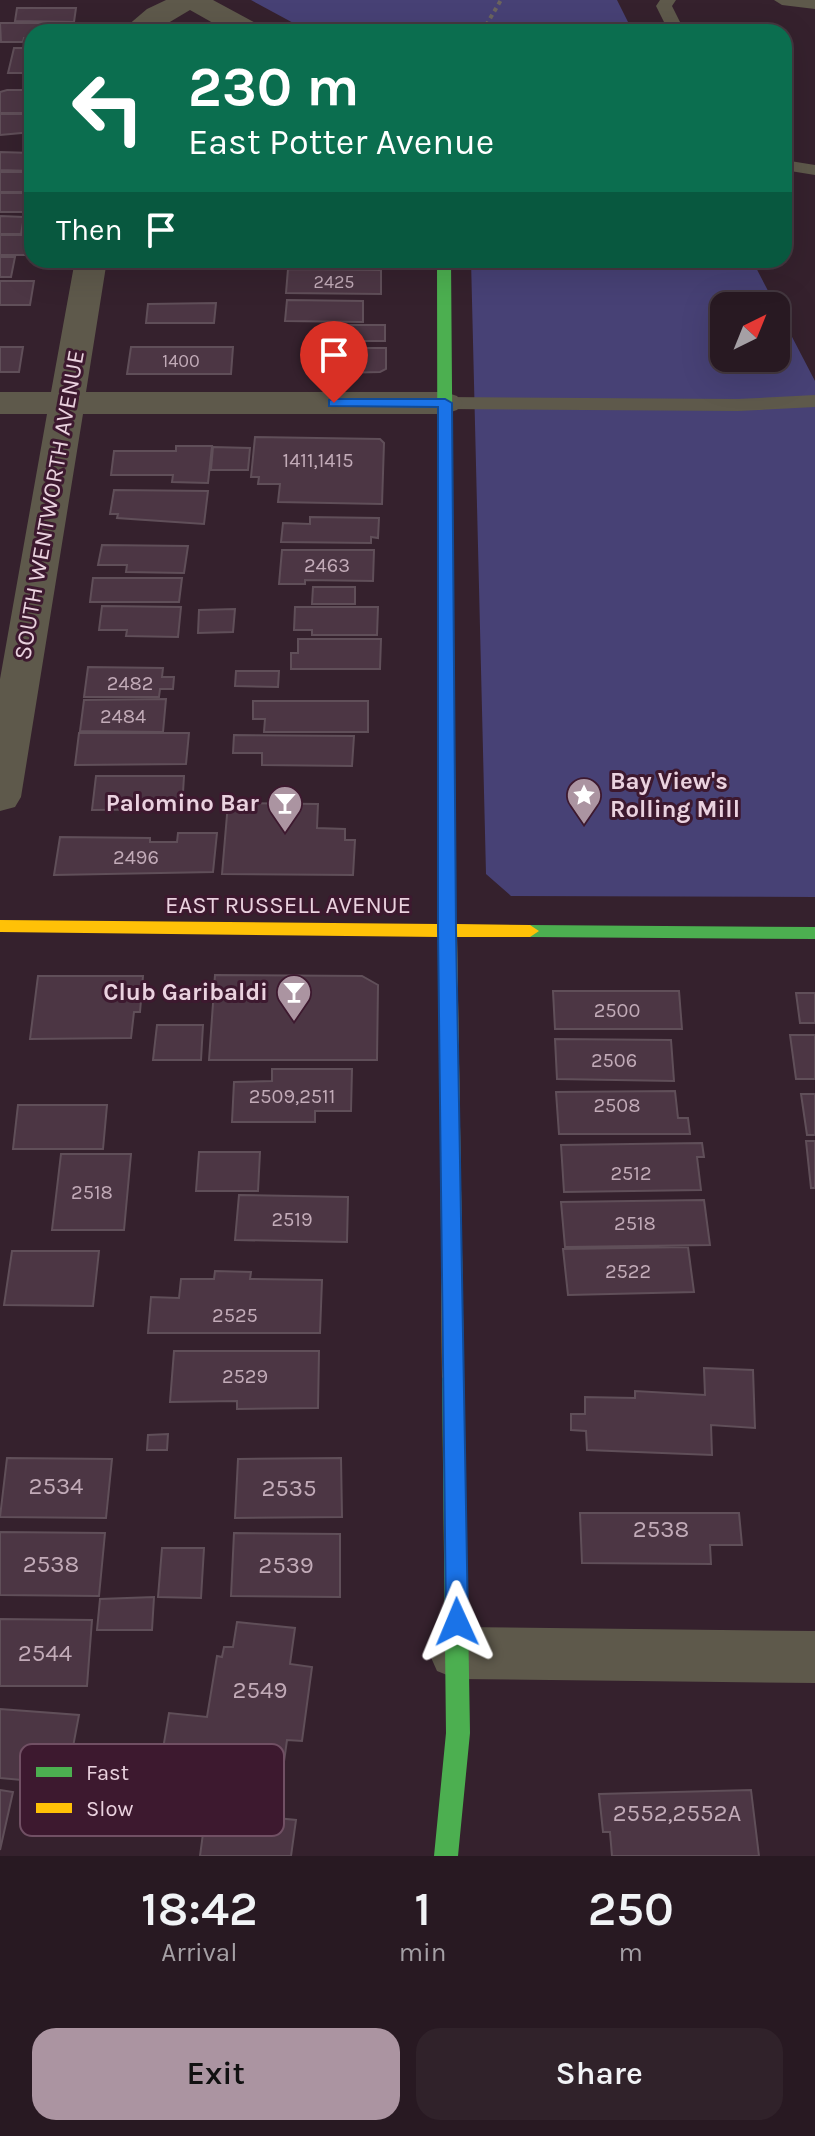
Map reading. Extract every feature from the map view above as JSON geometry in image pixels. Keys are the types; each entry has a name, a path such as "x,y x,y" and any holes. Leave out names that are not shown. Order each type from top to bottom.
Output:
{"street":[{"path":"145,24 157,15 191,0 236,24"},
{"name":"SOUTH WENTWORTH AVENUE","path":"0,797 90,268"},
{"path":"444,268 447,930 458,1733 446,1856"},
{"path":"0,403 445,403"},
{"name":"EAST RUSSELL AVENUE","path":"0,926 815,933"},
{"path":"457,1653 815,1657"}],"lane":[{"path":"668,0 664,6 673,24"},
{"path":"782,0 815,4"},
{"path":"792,166 815,170"},
{"path":"445,403 738,405 815,401"}],"path":[{"path":"487,24 501,0"}],"shaded area":[{"path":"251,0 617,0 629,24 295,24"},
{"path":"471,268 756,268 769,292 710,292 710,372 790,372 790,333 815,381 815,897 511,896 486,874"}],"building":[{"path":"17,8 76,8 74,22 15,21"},
{"path":"0,23 73,23 24,24 23,42 1,42"},
{"path":"14,48 24,48 24,73 8,73"},
{"path":"24,90 24,113 0,113 0,92"},
{"path":"0,114 24,114 24,133 0,135"},
{"path":"0,152 24,153 24,171 0,170"},
{"path":"0,172 24,172 24,192 0,192"},
{"path":"0,193 24,193 24,212 0,212"},
{"path":"0,216 24,217 21,234 0,234"},
{"path":"0,235 24,235 24,255 0,255"},
{"path":"0,257 15,257 11,277 0,277"},
{"path":"288,269 381,270 381,294 286,293"},
{"path":"0,281 34,281 30,305 0,305"},
{"path":"287,300 363,301 363,322 285,321"},
{"path":"216,303 214,323 146,323 148,304"},
{"path":"324,325 385,325 385,341 323,341"},
{"path":"0,347 23,347 19,372 0,372"},
{"path":"131,347 233,347 231,374 127,374"},
{"path":"330,348 386,348 386,369 380,372 339,373 340,361 330,361"},
{"path":"255,437 380,439 384,443 382,504 278,502 280,484 258,484 259,477 251,477"},
{"path":"176,446 212,446 208,483 172,482 173,475 111,475 114,451 176,451"},
{"path":"213,447 250,448 248,470 211,470"},
{"path":"114,490 208,491 204,524 117,518 118,514 110,514"},
{"path":"310,517 379,518 378,538 371,537 371,543 281,542 283,523 310,524"},
{"path":"102,545 188,546 184,573 126,572 127,565 98,565"},
{"path":"282,550 374,550 373,581 305,580 305,584 279,584"},
{"path":"93,578 182,578 179,602 90,602"},
{"path":"313,587 355,587 355,604 312,604"},
{"path":"102,606 181,607 178,637 126,636 127,630 99,630"},
{"path":"295,607 378,607 377,635 312,635 312,630 294,630"},
{"path":"235,609 233,632 198,633 199,610"},
{"path":"298,639 381,639 380,669 291,669 291,653 298,653"},
{"path":"88,667 163,668 162,677 174,677 173,689 160,689 159,697 84,697"},
{"path":"236,671 279,671 278,687 235,686"},
{"path":"166,699 163,732 80,731 84,700"},
{"path":"253,701 368,701 368,732 264,732 265,719 253,719"},
{"path":"79,733 189,733 186,764 75,765"},
{"path":"234,735 354,736 352,766 262,765 262,753 233,753"},
{"path":"96,776 184,776 182,809 92,810"},
{"name":"Palomino Bar","path":"228,803 318,804 317,828 345,829 345,840 355,840 353,875 222,874"},
{"path":"178,833 217,833 213,872 54,875 60,837 150,838 150,842 177,842"},
{"name":"Club Garibaldi","path":"215,975 362,976 378,985 377,1060 209,1060"},
{"path":"38,976 143,976 140,1012 134,1012 131,1038 30,1039"},
{"path":"553,991 679,991 682,1029 555,1029"},
{"path":"796,993 815,993 815,1023 800,1023"},
{"path":"157,1025 203,1025 201,1060 153,1060"},
{"path":"790,1035 815,1035 815,1079 796,1079"},
{"path":"555,1039 671,1040 674,1081 557,1079"},
{"path":"272,1069 352,1069 351,1111 315,1111 315,1122 232,1122 234,1082 272,1081"},
{"path":"675,1091 678,1118 688,1118 690,1134 559,1134 556,1092"},
{"path":"801,1094 815,1094 815,1135 807,1135"},
{"path":"18,1105 107,1105 103,1149 13,1149"},
{"path":"806,1141 815,1141 815,1188 811,1188"},
{"path":"702,1143 704,1157 697,1157 701,1190 564,1192 561,1145"},
{"path":"199,1152 260,1152 258,1191 196,1191"},
{"path":"61,1154 131,1154 124,1230 52,1230"},
{"path":"239,1195 348,1197 347,1242 235,1240"},
{"path":"704,1200 710,1245 565,1247 561,1202"},
{"path":"688,1247 694,1292 568,1295 563,1249"},
{"path":"12,1251 99,1251 93,1306 4,1305"},
{"path":"215,1271 251,1272 250,1279 322,1280 320,1333 148,1333 151,1297 179,1298 181,1279 214,1279"},
{"path":"174,1351 319,1351 318,1408 237,1409 237,1401 170,1402"},
{"path":"704,1368 753,1370 755,1428 711,1425 712,1455 587,1450 586,1431 571,1430 571,1414 585,1414 585,1397 635,1398 635,1391 705,1395"},
{"path":"168,1434 167,1450 147,1450 148,1435"},
{"path":"7,1458 112,1459 106,1518 0,1517"},
{"path":"341,1458 342,1517 235,1518 238,1459"},
{"path":"580,1513 739,1513 742,1545 710,1545 711,1564 582,1563"},
{"path":"0,1532 105,1533 99,1596 0,1595"},
{"path":"234,1533 340,1534 340,1597 231,1596"},
{"path":"162,1548 204,1548 201,1598 158,1597"},
{"path":"154,1597 152,1630 97,1630 100,1599"},
{"path":"0,1619 92,1620 87,1686 0,1686"},
{"path":"237,1622 295,1628 290,1664 312,1667 302,1741 287,1740 284,1762 284,1744 164,1744 169,1713 207,1717 217,1656 222,1657 224,1647 233,1647"},
{"path":"0,1709 79,1715 74,1744 20,1744 20,1780 0,1778"},
{"path":"0,1790 13,1792 0,1850"},
{"path":"751,1790 759,1856 612,1856 610,1832 603,1832 599,1794"},
{"path":"284,1819 296,1820 291,1856 200,1856 203,1836 284,1836"}],"traffic: fast":[{"path":"444,268 447,891"},
{"path":"530,931 815,933"},
{"path":"446,1856 458,1733 453,1377"}],"traffic: slow":[{"path":"447,891 453,1377"},
{"path":"0,926 530,931"}],"place":[{"name":"Bay View's Rolling Mill","path":"584,826"},
{"name":"Palomino Bar","path":"285,834"},
{"name":"Club Garibaldi","path":"294,1023"}],"route":[{"path":"334,403 445,403 447,930 457,1622"}]}
